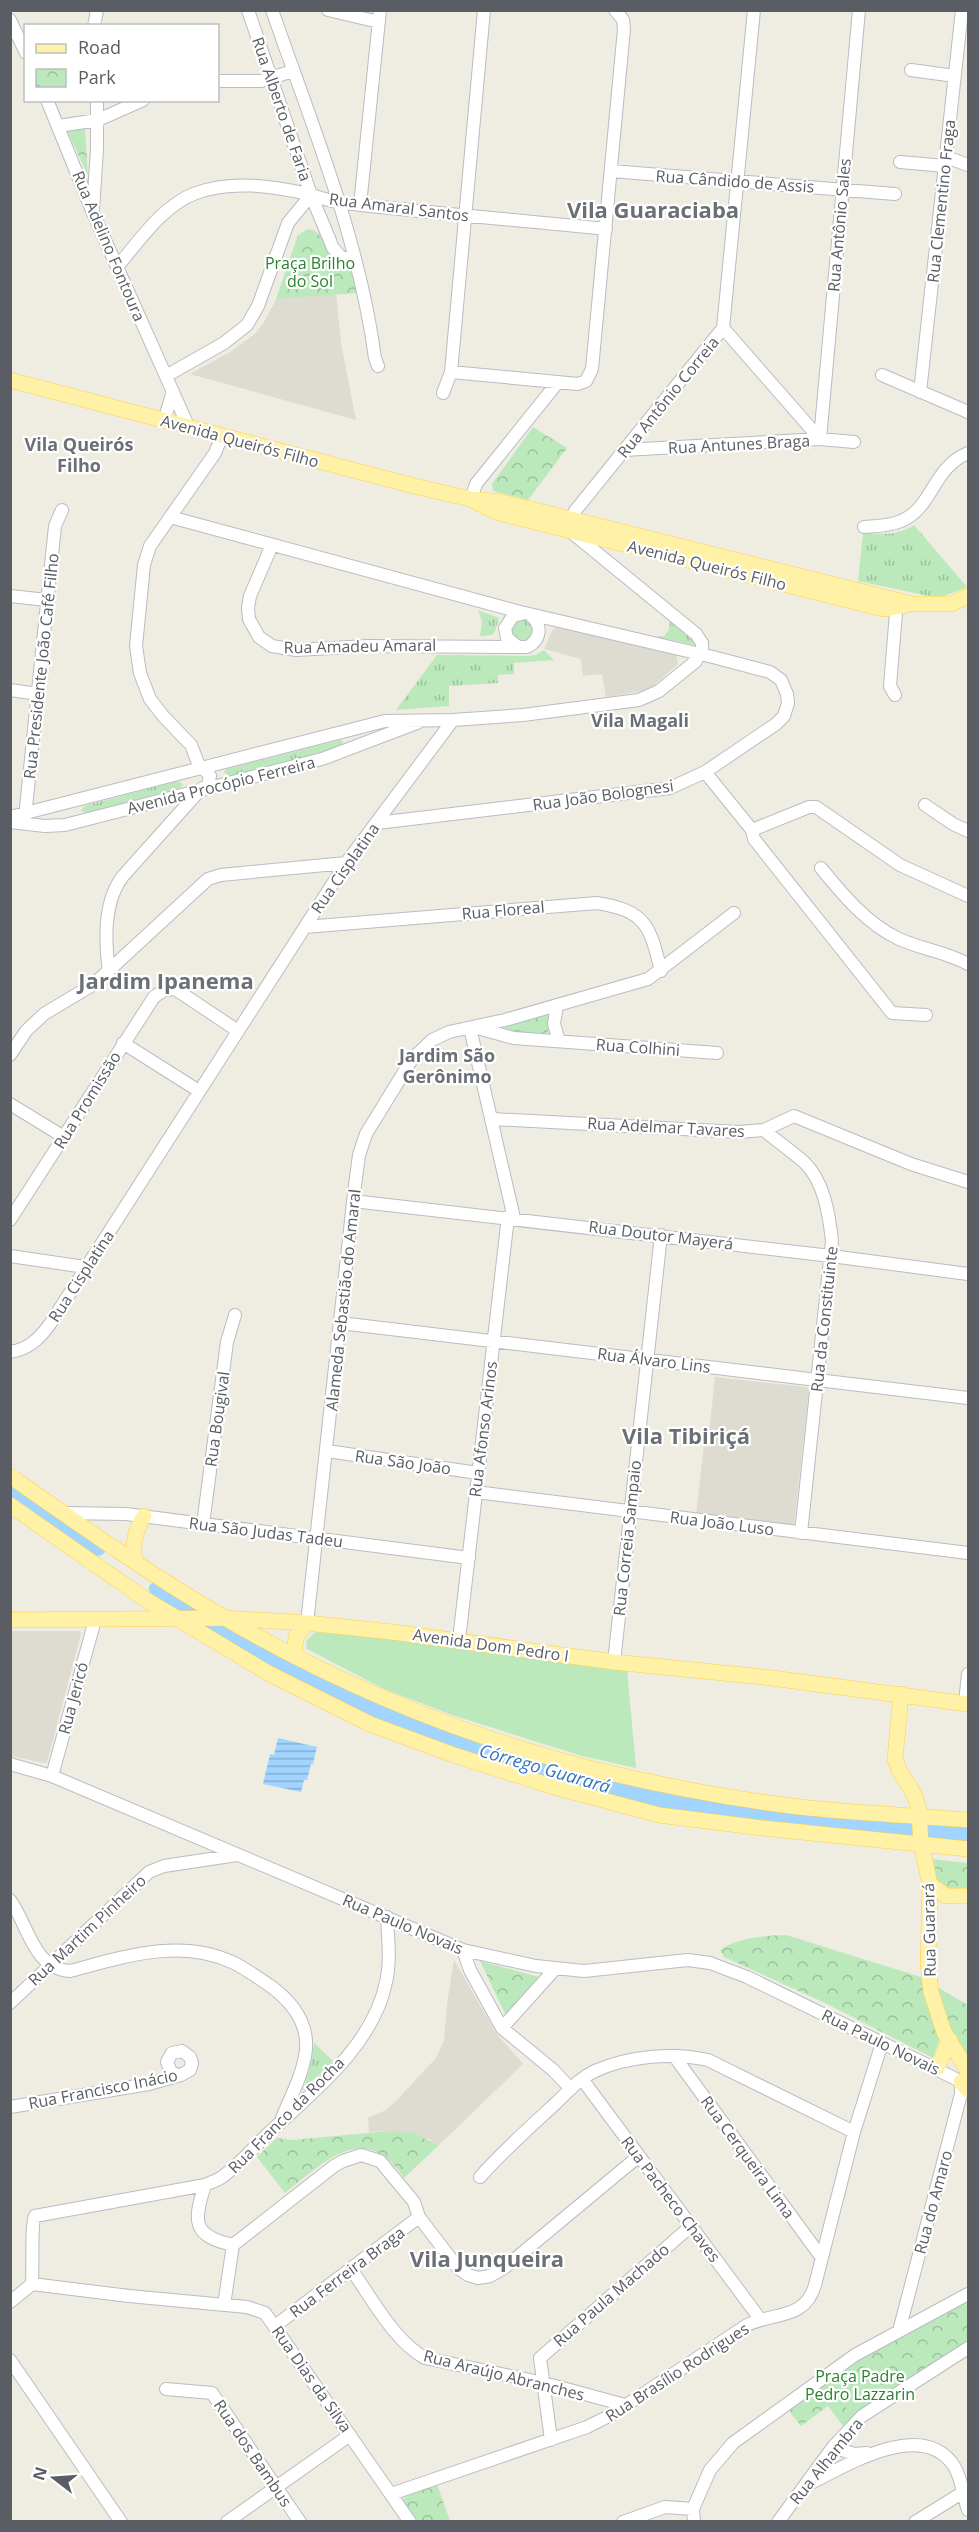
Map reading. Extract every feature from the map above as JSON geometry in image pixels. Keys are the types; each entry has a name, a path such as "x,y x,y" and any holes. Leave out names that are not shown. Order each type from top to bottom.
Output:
{"main road":[{"name":"Avenida Queirós Filho","path":"10,380 471,499 493,512 571,525 790,579 882,609 896,603 951,604 969,596"},
{"path":"10,1476 218,1618 390,1702 429,1717 592,1769 698,1791 807,1808 920,1830 969,1849"},
{"path":"10,1505 129,1588 183,1618 268,1673 370,1724 453,1755 554,1787 666,1816 920,1830 969,1820"},
{"path":"135,1561 133,1548 135,1534 144,1516"},
{"path":"121,1619 128,1603 129,1588"},
{"name":"Avenida Dom Pedro I","path":"10,1620 218,1618 307,1623 967,1703"},
{"path":"272,1621 294,1654"},
{"path":"294,1654 296,1637 307,1623"},
{"name":"Rua Guarará","path":"902,1694 896,1762 915,1796 930,1884 930,1982 944,2032 950,2040 967,2080"},
{"path":"930,1884 946,1896 969,1896"},
{"path":"937,2068 950,2040"}],"street":[{"name":"Rua Alberto de Faria","path":"248,10 301,160 311,195 336,253 356,262"},
{"name":"Rua Alberto de Faria","path":"272,10 340,203 369,313 378,366"},
{"path":"328,10 380,16 360,205"},
{"path":"443,393 451,372 484,10"},
{"path":"451,372 584,383 592,369 624,29 623,20 615,10"},
{"name":"Rua Antônio Correia","path":"571,525 624,450 723,328 754,10"},
{"name":"Rua Antônio Sales","path":"820,439 859,10"},
{"name":"Rua Clementino Fraga","path":"920,392 962,10"},
{"path":"10,20 24,49"},
{"path":"956,63 969,68"},
{"path":"911,70 954,76"},
{"path":"219,81 261,81 293,71"},
{"name":"Rua Adelino Fontoura","path":"48,102 93,213 189,428"},
{"path":"93,213 97,102"},
{"path":"58,126 98,120 138,102"},
{"path":"301,160 322,154"},
{"path":"900,162 945,161 969,165"},
{"name":"Rua Cândido de Assis","path":"611,171 895,194"},
{"name":"Rua Amaral Santos","path":"117,267 159,219 179,202 195,193 216,187 266,186 340,203 606,229"},
{"path":"166,376 224,343 247,325 258,306 288,223 311,195"},
{"path":"723,328 820,439"},
{"path":"882,375 969,412"},
{"path":"471,499 476,484 558,382"},
{"path":"164,421 173,390"},
{"path":"109,972 106,932 112,897 119,881 201,789 194,786 191,779 193,772 200,768 191,745 150,699 140,674 136,655 146,555 155,536 215,453 222,436"},
{"name":"Rua Antunes Braga","path":"624,450 820,439 854,442"},
{"path":"864,527 889,525 909,517 924,501 946,468 969,453"},
{"name":"Rua Presidente João Café Filho","path":"25,818 55,526 62,510"},
{"path":"170,517 507,613 527,614 538,623 537,639 531,645 518,647 510,642 505,633 507,613"},
{"path":"453,720 529,715 639,700 660,691 696,661 702,643 696,634 601,557 571,525"},
{"path":"601,557 605,533"},
{"name":"Rua Amadeu Amaral","path":"272,545 250,596 248,608 249,620 259,638 272,646 296,650 368,646 492,645 518,647"},
{"path":"10,596 47,600"},
{"path":"895,695 890,686 896,603"},
{"name":"Rua João Bolognesi","path":"377,823 416,816 659,791 683,784 705,772 776,724 787,709 787,694 781,680 770,672 700,653 527,614"},
{"path":"539,632 546,624 555,621"},
{"path":"492,645 505,633"},
{"path":"10,690 38,694"},
{"name":"Avenida Procópio Ferreira","path":"10,817 25,818 45,826 65,825 322,759 426,720"},
{"name":"Avenida Procópio Ferreira","path":"10,822 200,768 385,721 453,720"},
{"name":"Rua Cisplatina","path":"10,1352 26,1348 42,1335 346,863 453,720"},
{"path":"705,772 752,830 754,839 892,1013 926,1015"},
{"path":"393,800 416,816"},
{"path":"925,805 953,824 969,831"},
{"path":"752,830 800,810 816,807 907,869 969,896"},
{"path":"10,1055 26,1031 44,1014 94,984 109,972 208,879 221,875 346,863"},
{"path":"821,868 843,895 888,934 938,950 969,964"},
{"name":"Rua Floreal","path":"305,927 597,903 616,907 644,921 650,932 661,971"},
{"name":"Alameda Sebastião do Amaral","path":"307,1623 353,1201 359,1155 366,1134 412,1059 422,1047 440,1035 639,982 661,971 734,913"},
{"name":"Rua Promissão","path":"10,1220 154,997 171,988 180,991 238,1031"},
{"path":"557,1005 554,1024 559,1041"},
{"name":"Rua Colhini","path":"473,1028 514,1038 717,1053"},
{"name":"Rua Afonso Arinos","path":"459,1640 493,1341 511,1218 473,1028"},
{"path":"123,1043 199,1091"},
{"path":"10,1104 63,1137"},
{"name":"Rua Adelmar Tavares","path":"492,1119 739,1132 764,1130 794,1116 911,1164 969,1182"},
{"name":"Rua da Constituinte","path":"764,1130 803,1161 815,1176 828,1214 831,1256 801,1533"},
{"name":"Rua Doutor Mayerá","path":"353,1201 661,1235 969,1274"},
{"name":"Rua Correia Sampaio","path":"614,1662 661,1235"},
{"path":"10,1256 85,1267"},
{"name":"Rua Bougival","path":"203,1524 227,1342 235,1315"},
{"name":"Rua Álvaro Lins","path":"340,1323 969,1398"},
{"name":"Rua São João","path":"327,1451 478,1473"},
{"name":"Rua João Luso","path":"476,1492 969,1553"},
{"name":"Rua São Judas Tadeu","path":"63,1513 144,1516 469,1558"},
{"name":"Rua Jericó","path":"52,1776 95,1620"},
{"path":"967,1703 969,1674"},
{"name":"Rua Paulo Novais","path":"10,1764 52,1776 463,1950 555,1969 584,1971 611,1970 688,1960 710,1963 747,1977 882,2043 967,2080"},
{"name":"Rua Martim Pinheiro","path":"10,2003 148,1872 164,1866 240,1855"},
{"path":"10,1900 36,1950 50,1965 70,1971 131,1955 163,1950 204,1953 244,1968 282,1995 293,2006 305,2034 306,2049 303,2065 281,2122"},
{"name":"Rua Franco da Rocha","path":"32,2284 34,2257 32,2223 38,2214 204,2185 227,2174 333,2070 366,2032 386,1983 389,1960 387,1917"},
{"path":"463,1950 470,1970 502,2028 571,2089"},
{"path":"502,2028 555,1969"},
{"name":"Rua Brasílio Rodrigues","path":"391,2494 587,2427 613,2415 625,2405 760,2319 798,2310 807,2303 812,2296 854,2132 882,2043"},
{"name":"Rua Francisco Inácio","path":"10,2107 149,2084 185,2074 190,2070 192,2063 185,2052 172,2053 168,2058 169,2069 178,2075"},
{"path":"480,2177 523,2133 582,2079 616,2063 674,2056 689,2055 708,2060 854,2132"},
{"name":"Rua Cerqueira Lima","path":"674,2056 822,2258"},
{"name":"Rua Pacheco Chaves","path":"582,2079 760,2319"},
{"name":"Rua do Amaro","path":"899,2331 961,2094 967,2080"},
{"path":"224,2305 233,2245 343,2160 361,2155 380,2161 414,2202 418,2217 458,2268 468,2275 485,2277 504,2268 639,2156"},
{"path":"204,2185 198,2206 201,2227 209,2238 233,2245"},
{"name":"Rua Ferreira Braga","path":"275,2326 418,2217"},
{"name":"Rua Paula Machado","path":"551,2440 540,2365 544,2353 691,2226"},
{"name":"Rua Araújo Abranches","path":"351,2269 412,2351 438,2361 544,2384 625,2405"},
{"path":"10,2302 32,2284"},
{"name":"Rua Dias da Silva","path":"32,2284 261,2311 275,2326 410,2522"},
{"path":"623,2522 665,2507 694,2515 710,2470 733,2443 832,2371 899,2331 969,2294"},
{"name":"Rua Alhambra","path":"778,2522 802,2487 862,2416 879,2403 969,2348"},
{"path":"10,2360 121,2522"},
{"name":"Rua dos Bambus","path":"166,2389 212,2393 300,2522"},
{"path":"227,2522 350,2435"},
{"path":"834,2447 854,2454 910,2444 935,2450 953,2465 959,2475 962,2493 969,2510"},
{"path":"802,2487 874,2452"},
{"path":"915,2522 962,2493"}],"shaded area":[{"path":"336,294 341,343 356,420 190,374 230,352 256,333 276,299"},
{"path":"560,626 676,654 678,664 653,686 642,691 606,697 602,674 583,676 581,659 544,649 553,629"},
{"path":"715,1377 809,1389 794,1526 696,1514 704,1444 708,1444"},
{"path":"11,1631 80,1631 81,1634 47,1762 44,1763 11,1756"},
{"path":"454,1960 496,2033 523,2064 439,2145 429,2139 389,2131 369,2132 368,2118 386,2110 436,2058 444,2040"}],"green space":[{"path":"85,128 88,176 67,130"},
{"name":"Praça Brilho do Sol","path":"308,229 318,233 321,237 331,262 352,268 358,293 276,299 298,235"},
{"path":"533,427 567,448 528,500 493,491 492,484"},
{"path":"914,525 967,587 944,596 929,596 858,581 863,533 896,533"},
{"path":"478,610 499,618 493,634 480,636 482,621"},
{"path":"523,617 533,623 533,638 521,643 511,637 510,625"},
{"path":"670,621 694,640 695,645 657,637 664,636 669,630"},
{"path":"544,650 554,660 514,663 514,674 498,675 498,683 449,686 449,706 396,710 437,655 529,656"},
{"path":"343,741 342,745 321,754 229,776 224,772 226,769"},
{"path":"178,781 183,784 180,788 86,813 81,811 84,806"},
{"path":"548,1013 548,1034 507,1031 505,1028 506,1025"},
{"path":"315,1632 627,1669 636,1768 582,1756 452,1715 384,1689 307,1649 306,1641"},
{"path":"933,1859 968,1863 968,1895 938,1886"},
{"path":"786,1935 921,1977 940,2039 933,2058 825,2003 724,1957 720,1950 743,1940"},
{"path":"480,1961 539,1977 507,2018"},
{"path":"937,1987 968,2005 968,2066 946,2021"},
{"path":"314,2043 333,2061 303,2090 311,2063"},
{"path":"389,2131 413,2133 439,2145 404,2178 389,2160 374,2151 359,2149 344,2152 315,2169 285,2193 257,2157 277,2138 292,2140"},
{"name":"Praça Padre Pedro Lazzarin","path":"968,2301 968,2342 843,2426 828,2406 801,2426 789,2411 877,2347"},
{"path":"874,2377 883,2390 851,2414 842,2402"},
{"path":"437,2484 450,2521 417,2521 403,2502 405,2495"}],"water":[{"path":"278,1738 317,1747 313,1764 311,1764 307,1780 304,1780 301,1792 263,1784 270,1754 274,1755"}],"waterway":[{"name":"Córrego Guarará","path":"10,1487 98,1548"},
{"name":"Córrego Guarará","path":"157,1589 208,1621 313,1679 423,1729 537,1769 641,1796 734,1812 827,1823 968,1835"}],"district":[{"name":"Vila Guaraciaba","path":"653,209"},
{"name":"Vila Queirós Filho","path":"79,454"},
{"name":"Vila Magali","path":"640,720"},
{"name":"Jardim Ipanema","path":"166,980"},
{"name":"Jardim São Gerônimo","path":"447,1065"},
{"name":"Vila Tibiriçá","path":"686,1435"},
{"name":"Vila Junqueira","path":"487,2258"}]}
